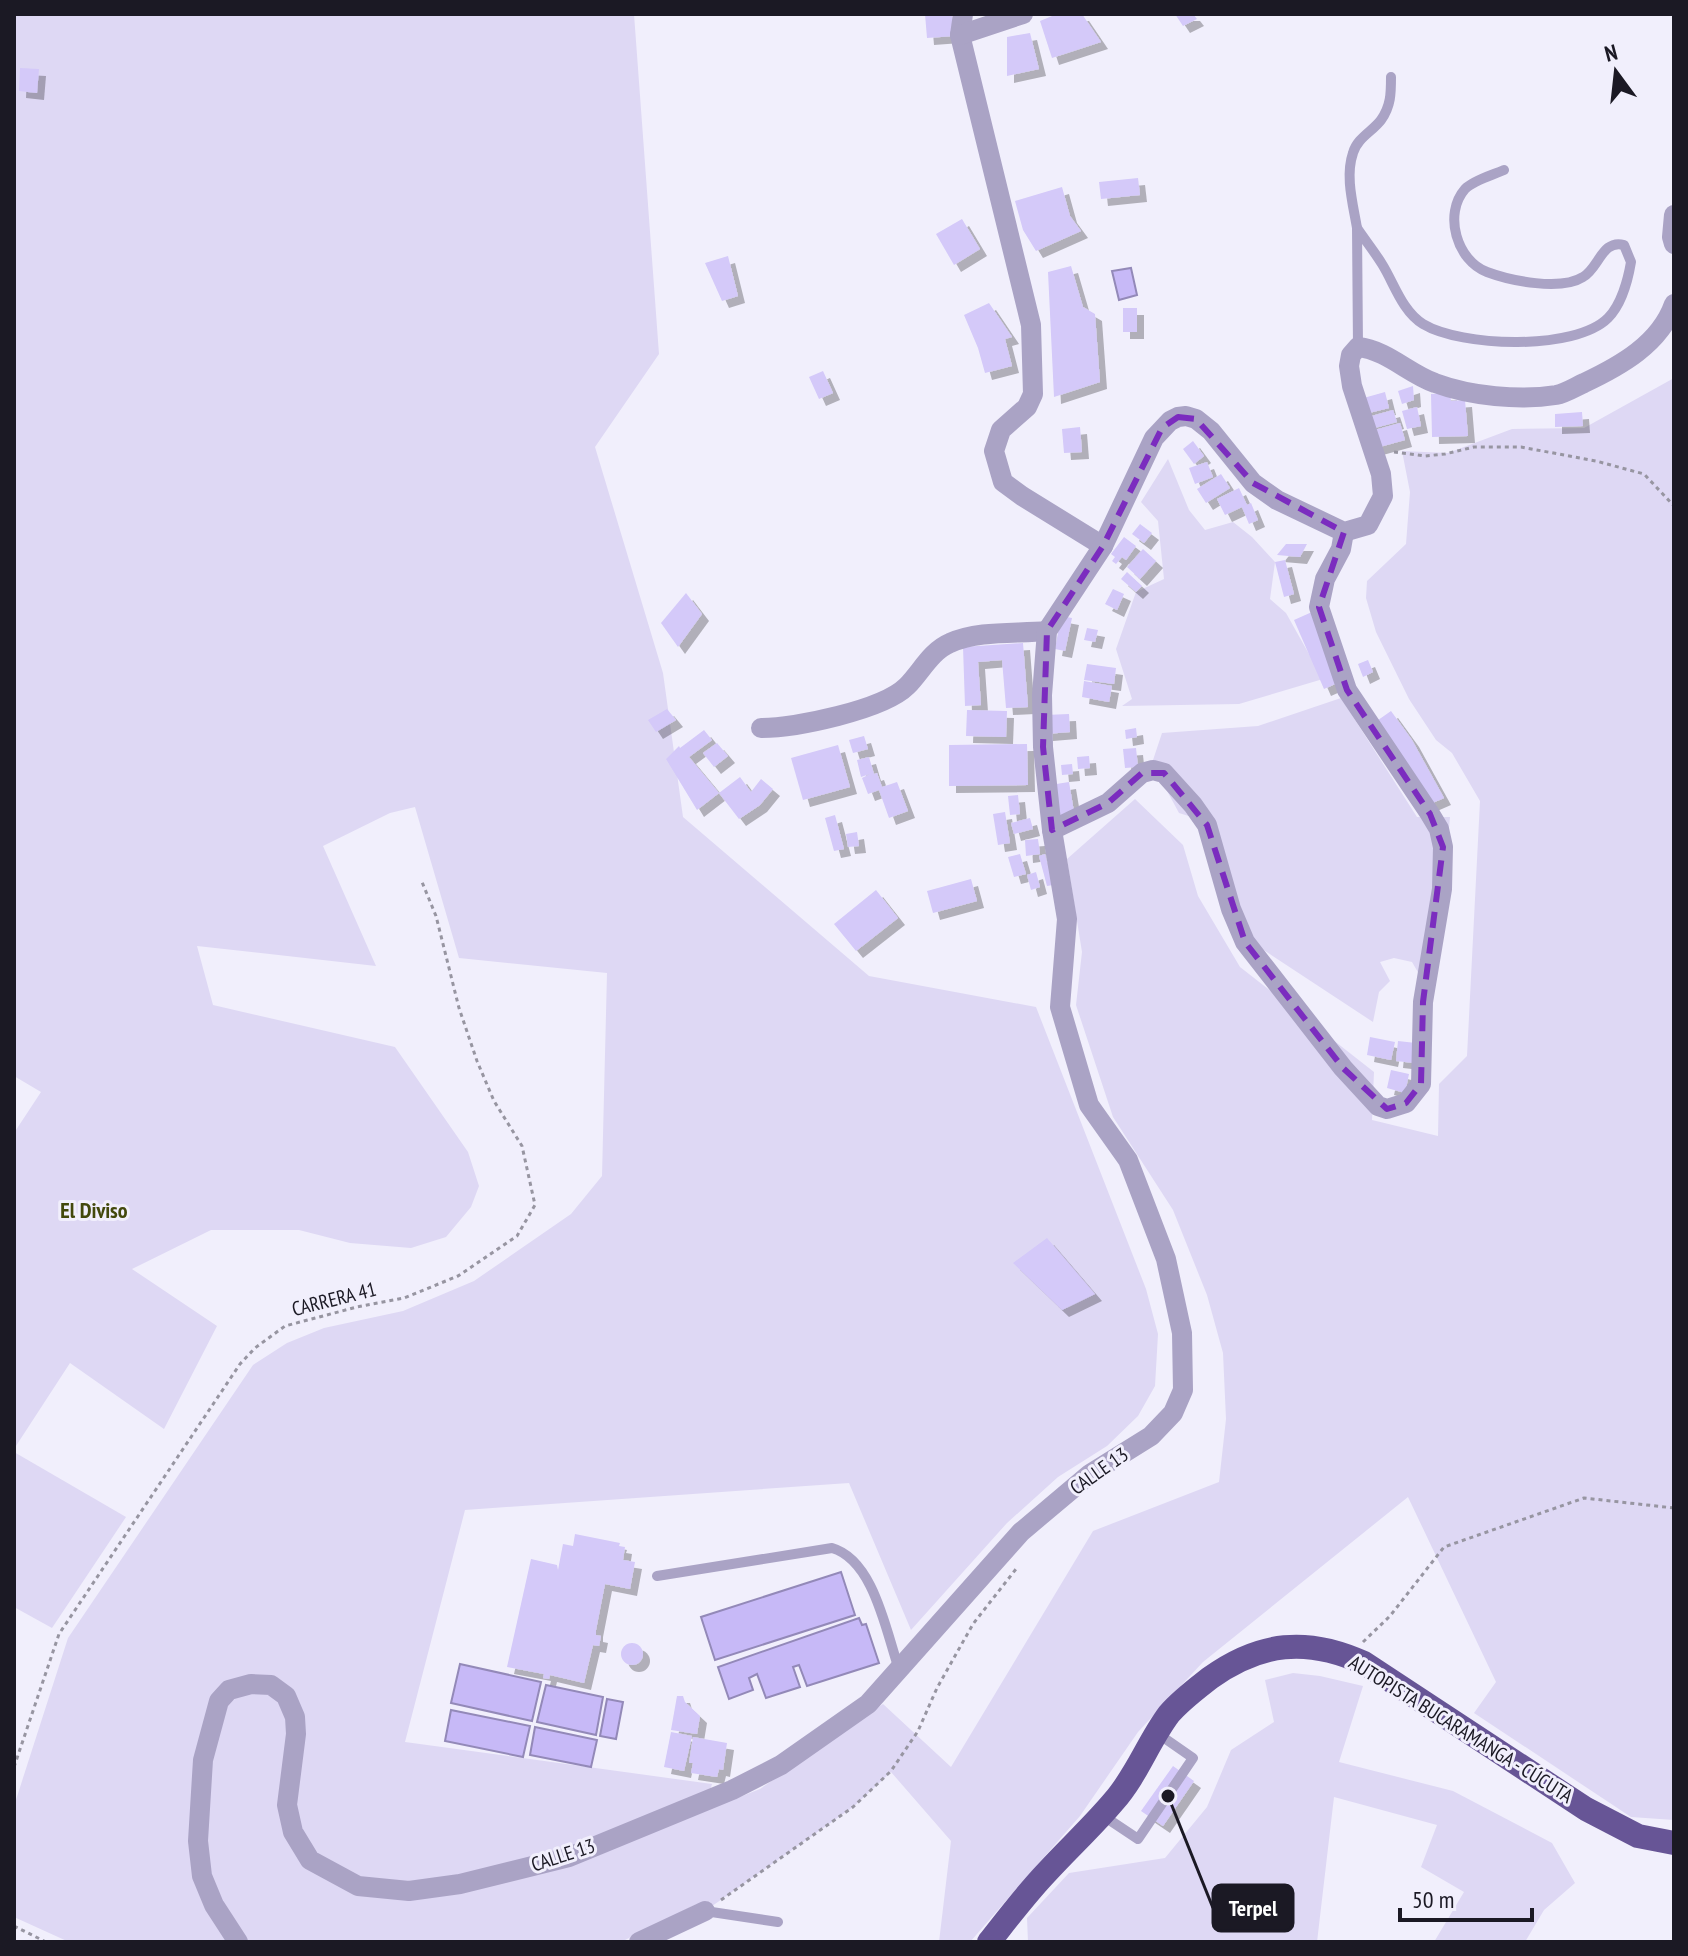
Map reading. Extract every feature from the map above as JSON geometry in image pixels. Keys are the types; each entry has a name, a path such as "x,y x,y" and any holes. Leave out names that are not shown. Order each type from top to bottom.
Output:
{"highway":[{"name":"AUTOPISTA BUCARAMANGA - CÚCUTA","path":"989,1942 1045,1873 1125,1788 1157,1733 1183,1700 1247,1655 1277,1647 1306,1646 1349,1656 1364,1663 1586,1809 1638,1836 1674,1843"}],"street":[{"path":"963,14 960,35 1031,325 1033,394 1027,407 1001,430 994,451 1003,482 1103,546"},
{"path":"960,35 1023,14"},
{"path":"1674,215 1674,244"},
{"path":"1344,532 1341,549 1325,579 1319,607 1347,690 1430,814 1439,829 1443,847 1442,889 1423,1002 1421,1084 1412,1098 1400,1106 1387,1109 1378,1106 1343,1068 1245,942 1231,909 1207,825 1164,773 1153,770 1142,773 1108,803 1052,830 1043,747 1042,695 1047,631 1103,546 1154,438 1170,421 1186,416 1196,419 1211,431 1253,483 1277,500 1344,532 1359,530 1368,525 1383,496 1381,474 1352,386 1349,366 1351,355 1358,347 1370,349 1435,383 1524,398 1560,394 1608,372 1640,352 1670,314 1674,304"},
{"path":"761,728 784,728 882,702 908,686 925,663 946,645 966,637 1047,631"},
{"name":"CALLE 13","path":"238,1942 214,1905 202,1876 198,1841 199,1790 210,1729 219,1701 229,1690 238,1686 271,1685 286,1696 295,1717 296,1734 287,1805 293,1832 310,1860 358,1886 409,1891 460,1884 569,1857 732,1790 781,1765 868,1704 1021,1532 1090,1474 1151,1436 1173,1413 1183,1390 1182,1333 1166,1259 1128,1160 1089,1105 1060,1007 1067,919 1052,830"},
{"path":"639,1942 705,1911"}],"lane":[{"path":"1358,347 1357,228 1349,180 1353,151 1364,135 1381,120 1391,100 1391,77"},
{"path":"1357,228 1384,267 1395,291 1421,323 1454,336 1528,342 1595,328 1610,317 1628,276 1631,262 1624,245 1613,244 1605,249 1585,276 1564,285 1484,272 1465,258 1454,225 1456,203 1467,187 1504,170"},
{"path":"657,1576 832,1548 842,1551 868,1578 899,1670"},
{"path":"1102,1815 1138,1839 1188,1766 1193,1758 1157,1733"},
{"path":"705,1911 778,1922"}],"path":[{"path":"1374,454 1400,452 1425,456 1474,447 1521,447 1596,461 1644,474 1674,506"},
{"name":"CARRERA 41","path":"14,1767 59,1634 240,1364 255,1348 285,1326 404,1298 458,1276 517,1236 535,1205 522,1146 494,1101 477,1061 459,1008 436,916 422,882"},
{"path":"1349,1656 1390,1616 1444,1547 1584,1498 1674,1508"},
{"path":"705,1911 853,1807 891,1771 918,1731 937,1688 973,1624 1019,1563 1021,1532"},
{"path":"14,1926 46,1942"}],"highlighted area":[{"path":"1178,417 1196,419 1253,483 1344,532 1319,607 1347,690 1430,814 1443,847 1423,1002 1421,1084 1406,1103 1387,1109 1343,1068 1245,942 1207,825 1164,773 1142,773 1108,803 1052,830 1043,747 1047,631 1103,546 1162,428"}],"shaded area":[{"path":"14,14 634,14 659,354 595,447 663,673 683,817 869,976 1036,1007 1146,1289 1158,1334 1155,1386 1138,1416 1107,1446 1058,1477 1007,1523 911,1630 849,1483 465,1510 405,1742 712,1784 704,1811 760,1789 883,1704 951,1767 1093,1531 1219,1482 1226,1419 1223,1353 1207,1295 1173,1210 1113,1117 1076,1005 1082,952 1067,859 1135,799 1183,845 1198,896 1240,967 1374,1072 1372,1120 1438,1136 1439,1084 1467,1056 1480,801 1452,753 1436,740 1409,699 1376,632 1366,598 1367,581 1406,544 1410,492 1402,451 1448,453 1512,429 1584,428 1674,378 1674,1820 1631,1817 1474,1713 1496,1682 1408,1497 1203,1662 1138,1732 1080,1816 970,1942 939,1942 951,1841 891,1772 853,1807 705,1911 697,1904 621,1942 69,1942 14,1917 14,1806 68,1638 253,1365 287,1343 324,1328 403,1311 474,1281 571,1214 602,1176 607,973 459,958 415,807 390,813 323,846 376,966 197,946 213,1005 395,1047 468,1152 479,1186 471,1207 446,1237 411,1248 350,1243 299,1230 211,1230 132,1269 217,1326 164,1429 70,1363 14,1449 14,1133 41,1092 14,1076"},
{"path":"1131,268 1137,295 1119,300 1112,271"},
{"path":"1168,459 1189,510 1205,530 1233,522 1275,562 1270,599 1286,613 1323,679 1239,704 1122,706 1132,699 1116,649 1136,592 1164,579 1158,521 1141,502"},
{"path":"1341,698 1417,817 1450,817 1433,998 1412,962 1394,958 1380,962 1390,981 1379,992 1373,1022 1256,945 1198,819 1179,813 1152,763 1162,733 1258,726"},
{"path":"14,1452 126,1517 52,1628 14,1607"},
{"path":"841,1572 855,1615 715,1660 701,1617"},
{"path":"859,1618 862,1625 866,1624 879,1663 807,1686 799,1665 793,1667 800,1687 766,1698 757,1674 749,1678 753,1690 729,1699 718,1667"},
{"path":"460,1664 541,1682 532,1721 451,1703"},
{"path":"1293,1673 1363,1686 1339,1762 1453,1791 1552,1843 1575,1883 1544,1910 1525,1942 1434,1942 1464,1892 1421,1867 1437,1825 1334,1797 1317,1942 1028,1942 1027,1918 1069,1873 1165,1858 1207,1807 1231,1750 1274,1722 1265,1680"},
{"path":"546,1685 603,1697 596,1735 537,1722"},
{"path":"607,1699 623,1702 616,1739 600,1736"},
{"path":"451,1710 530,1726 523,1757 445,1741"},
{"path":"535,1727 597,1740 591,1767 530,1755"}],"building":[{"path":"925,14 952,14 954,36 927,38"},
{"path":"1057,14 1082,14 1101,42 1052,58 1040,21"},
{"path":"1175,14 1193,14 1197,19 1183,26"},
{"path":"1030,33 1039,69 1007,76 1007,37"},
{"path":"20,68 39,69 37,93 19,91"},
{"path":"1138,178 1140,195 1101,199 1099,182"},
{"path":"1062,187 1070,216 1081,231 1036,251 1023,230 1015,201"},
{"path":"962,219 980,249 954,265 936,234"},
{"path":"728,256 738,296 722,301 705,263"},
{"path":"1071,266 1083,307 1095,314 1100,382 1054,397 1048,272"},
{"path":"989,303 1012,337 1005,339 1012,366 985,373 964,315"},
{"path":"1123,308 1137,308 1137,332 1123,332"},
{"path":"823,371 833,393 819,399 809,377"},
{"path":"1413,386 1414,400 1402,404 1398,391"},
{"path":"1385,392 1389,408 1365,414 1360,399"},
{"path":"1450,393 1451,401 1465,400 1468,436 1432,437 1431,394"},
{"path":"1417,407 1421,426 1407,429 1402,411"},
{"path":"1393,410 1397,422 1371,429 1368,417"},
{"path":"1582,412 1583,426 1555,427 1555,414"},
{"path":"1400,423 1405,440 1376,448 1371,431"},
{"path":"1080,427 1082,452 1064,453 1062,429"},
{"path":"1193,441 1204,456 1194,464 1183,449"},
{"path":"1207,462 1213,477 1195,484 1189,468"},
{"path":"1221,474 1230,488 1206,503 1197,489"},
{"path":"1239,488 1247,505 1251,503 1258,520 1249,524 1242,507 1225,515 1217,499"},
{"path":"1140,524 1152,533 1144,543 1132,534"},
{"path":"1124,537 1136,546 1126,560 1122,557 1116,564 1111,554"},
{"path":"1286,544 1307,544 1300,557 1277,555"},
{"path":"1143,549 1156,561 1140,579 1127,567"},
{"path":"1285,560 1294,594 1284,597 1275,562"},
{"path":"1127,572 1142,586 1136,592 1121,579"},
{"path":"1113,589 1124,594 1117,610 1105,604"},
{"path":"686,593 702,614 678,647 661,623"},
{"path":"1312,612 1342,681 1324,689 1294,620"},
{"path":"1061,616 1072,618 1065,651 1055,649"},
{"path":"1087,628 1098,630 1095,642 1084,640"},
{"path":"1023,643 1028,707 1006,708 1002,660 978,662 981,705 965,706 963,647"},
{"path":"1368,660 1373,672 1363,677 1358,664"},
{"path":"1087,664 1116,668 1114,684 1084,680"},
{"path":"1084,681 1112,686 1109,702 1082,697"},
{"path":"667,709 676,720 656,732 648,720"},
{"path":"967,710 1007,711 1006,737 966,736"},
{"path":"1391,711 1412,740 1444,798 1428,805 1371,725"},
{"path":"1069,714 1070,732 1046,734 1045,715"},
{"path":"1136,728 1137,737 1126,739 1125,730"},
{"path":"704,730 712,740 689,757 719,793 697,810 666,759 679,746"},
{"path":"864,736 868,749 853,753 849,740"},
{"path":"717,743 728,756 714,767 703,753"},
{"path":"1027,744 1028,785 949,786 949,745"},
{"path":"838,745 850,787 803,800 791,758"},
{"path":"1136,748 1138,767 1125,768 1123,749"},
{"path":"1089,756 1090,768 1078,769 1077,757"},
{"path":"869,757 882,787 897,782 908,811 889,818 879,790 868,794 862,778 870,774 861,777 857,760"},
{"path":"1072,764 1073,774 1062,775 1061,765"},
{"path":"740,777 751,792 761,779 773,789 760,805 739,819 719,793"},
{"path":"1069,782 1075,818 1057,821 1050,785"},
{"path":"1018,795 1020,814 1010,815 1008,796"},
{"path":"1005,812 1010,843 998,845 993,814"},
{"path":"835,815 844,849 834,851 825,818"},
{"path":"1030,818 1033,829 1014,834 1011,823"},
{"path":"857,832 859,846 848,847 846,834"},
{"path":"1038,839 1040,854 1026,856 1025,840"},
{"path":"1020,854 1026,874 1014,877 1008,857"},
{"path":"1045,854 1053,885 1047,886 1039,856"},
{"path":"1036,872 1040,887 1031,890 1027,875"},
{"path":"971,879 977,901 933,913 927,891"},
{"path":"876,890 898,918 856,951 834,924"},
{"path":"1370,1037 1395,1042 1391,1060 1367,1055"},
{"path":"1398,1041 1416,1043 1414,1063 1396,1061"},
{"path":"1391,1070 1409,1074 1405,1093 1387,1088"},
{"path":"1047,1238 1095,1294 1062,1310 1013,1263"},
{"path":"575,1534 620,1543 619,1546 625,1547 623,1560 635,1562 630,1589 605,1584 596,1630 596,1635 601,1636 599,1646 593,1645 584,1683 550,1675 549,1679 543,1678 544,1674 507,1667 531,1559 557,1565 558,1570 563,1544 573,1546"},
{"path":"632,1643 643,1654 632,1665 621,1654"},
{"path":"677,1696 683,1696 700,1716 697,1734 671,1730"},
{"path":"671,1732 692,1736 684,1771 664,1767"},
{"path":"693,1737 727,1743 723,1770 719,1769 717,1777 691,1773 693,1763 689,1763"},
{"path":"1173,1766 1194,1781 1163,1826 1141,1811"}],"place":[{"name":"Terpel","path":"1168,1796"}],"district":[{"name":"El Diviso","path":"94,1210"}]}
